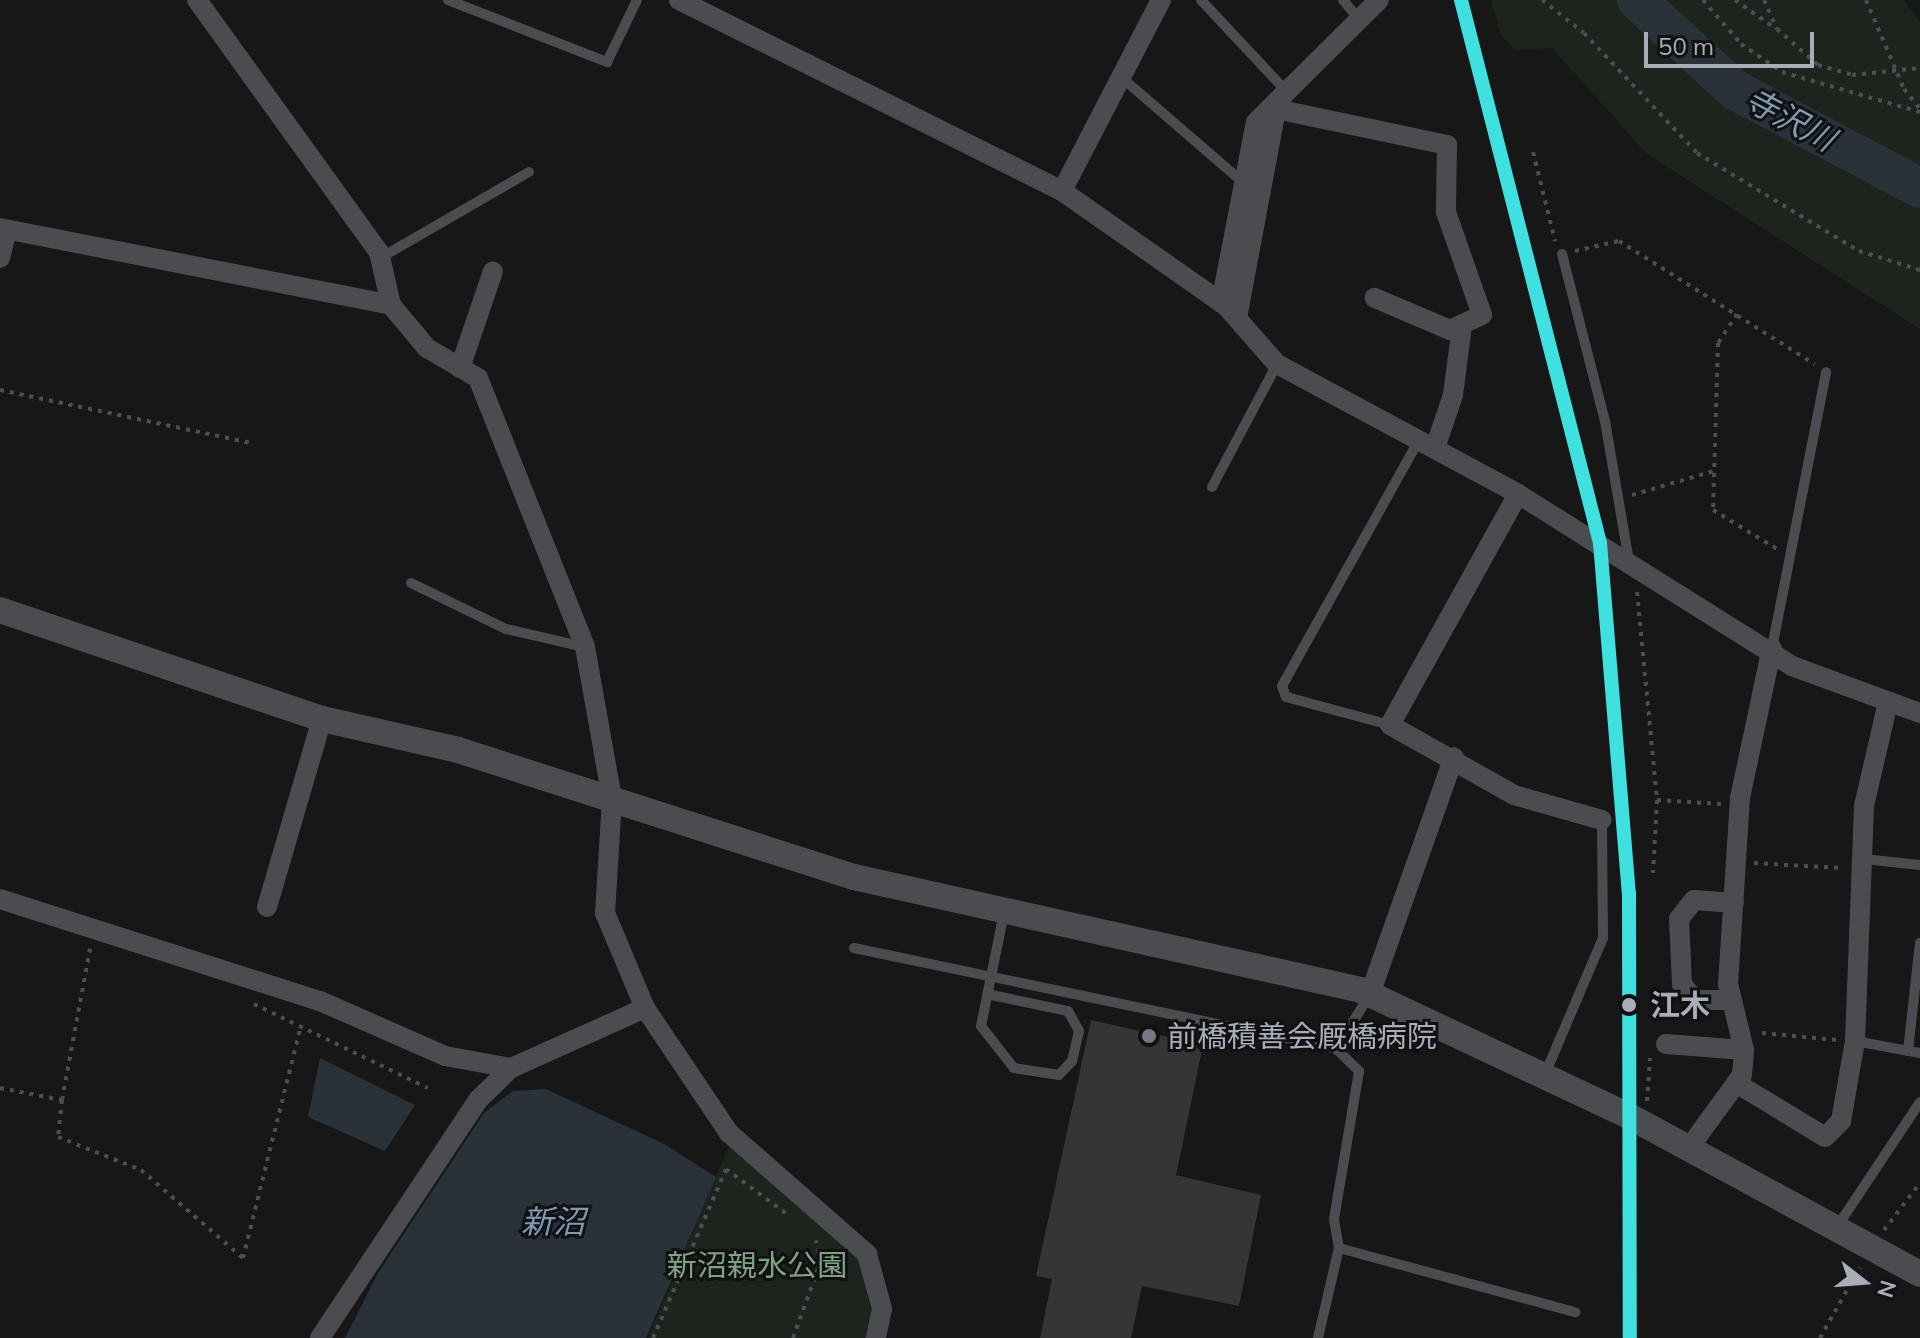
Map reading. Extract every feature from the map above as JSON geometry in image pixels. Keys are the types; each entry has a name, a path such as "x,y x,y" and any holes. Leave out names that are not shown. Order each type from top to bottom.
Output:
{"street":[{"path":"197,0 380,258 391,305 427,348 478,378 585,647 612,799 605,913 645,1008 729,1133 867,1254 882,1309 876,1338"},
{"path":"679,0 1062,191 1221,303 1277,364 1518,494 1632,566 1772,648 1792,666 1920,713"},
{"path":"1062,191 1161,0"},
{"path":"1221,303 1256,122 1283,102 1379,0"},
{"path":"1237,318 1283,102"},
{"path":"1283,102 1447,145 1446,212 1482,315 1450,330 1375,298"},
{"path":"0,258 4,229 391,305"},
{"path":"460,368 493,271"},
{"path":"1427,444 1453,395 1462,326"},
{"path":"1518,494 1390,725 1454,757 1514,795 1602,820"},
{"path":"0,610 322,719 458,750 854,877 1370,994 1642,1122 1835,1231 1920,1274"},
{"path":"1689,1148 1736,1083 1743,1041 1732,1000 1740,806 1772,648"},
{"path":"1736,1083 1825,1137 1841,1121 1855,1041 1864,806 1888,702"},
{"path":"267,907 322,719"},
{"path":"1370,994 1454,757"},
{"path":"0,899 320,1001 445,1056 511,1068"},
{"path":"1732,1000 1695,1000 1682,984 1679,919 1694,900 1734,903"},
{"path":"320,1338 479,1099 511,1068 645,1008"},
{"path":"1658,1045 1743,1041"}],"lane":[{"path":"448,0 607,62 637,0"},
{"path":"1201,0 1283,102"},
{"path":"1343,0 1360,20"},
{"path":"1121,77 1244,183"},
{"path":"380,258 529,172"},
{"path":"1562,254 1632,566"},
{"path":"1212,487 1277,364"},
{"path":"1772,648 1826,372"},
{"path":"1390,725 1286,697 1282,686 1427,444"},
{"path":"411,583 506,629 585,647"},
{"path":"1544,1076 1603,938 1602,820"},
{"path":"1864,864 1920,865"},
{"path":"987,994 1068,1011 1079,1031 1072,1061 1059,1075 1014,1068 981,1026 987,994 1005,909"},
{"path":"1908,1051 1920,943"},
{"path":"854,948 1336,1049 1359,1071 1334,1219 1339,1248 1318,1338"},
{"path":"1336,1049 1370,994"},
{"path":"1855,1041 1920,1053"},
{"path":"1835,1231 1920,1102"},
{"path":"1339,1248 1575,1312"}],"path":[{"path":"1542,0 1584,33 1697,153 1859,251 1920,270"},
{"path":"1703,0 1741,44 1782,72 1920,111"},
{"path":"1735,0 1777,29 1818,65 1852,75 1920,68"},
{"path":"1764,0 1777,29"},
{"path":"1866,0 1897,70 1920,111"},
{"path":"1533,152 1562,254 1619,241 1826,372"},
{"path":"1737,314 1718,343 1713,510 1790,557"},
{"path":"0,390 252,443"},
{"path":"1618,499 1714,471"},
{"path":"1632,566 1657,800 1653,873"},
{"path":"1657,800 1740,806"},
{"path":"1736,862 1864,864"},
{"path":"75,944 104,953"},
{"path":"90,949 58,1137 141,1170 243,1258 301,1025"},
{"path":"241,999 428,1088"},
{"path":"1743,1041 1855,1041"},
{"path":"1642,1122 1658,1045"},
{"path":"0,1088 62,1100"},
{"path":"653,1338 726,1169 802,1224"},
{"path":"793,1338 820,1263 820,1245 811,1234"}],"green space":[{"path":"1491,0 1904,0 1920,22 1920,329 1647,154 1552,48 1515,50 1501,35"},
{"name":"新沼親水公園","path":"729,1145 860,1257 871,1312 866,1338 648,1338"}],"water":[{"path":"320,1058 415,1105 385,1151 308,1117"},
{"name":"新沼","path":"546,1089 664,1144 716,1177 646,1338 345,1338 378,1273 484,1113 513,1091"}],"building":[{"path":"1091,1020 1203,1045 1176,1175 1261,1195 1239,1306 1142,1286 1131,1338 1040,1338 1052,1279 1036,1276"}],"waterway":[{"name":"寺沢川","path":"1637,0 1735,90 1920,188"}],"transit line":[{"path":"1461,0 1600,543 1629,893 1630,1338"}],"place":[{"name":"江木","path":"1629,1005"},
{"name":"前橋積善会厩橋病院","path":"1149,1036"}]}
